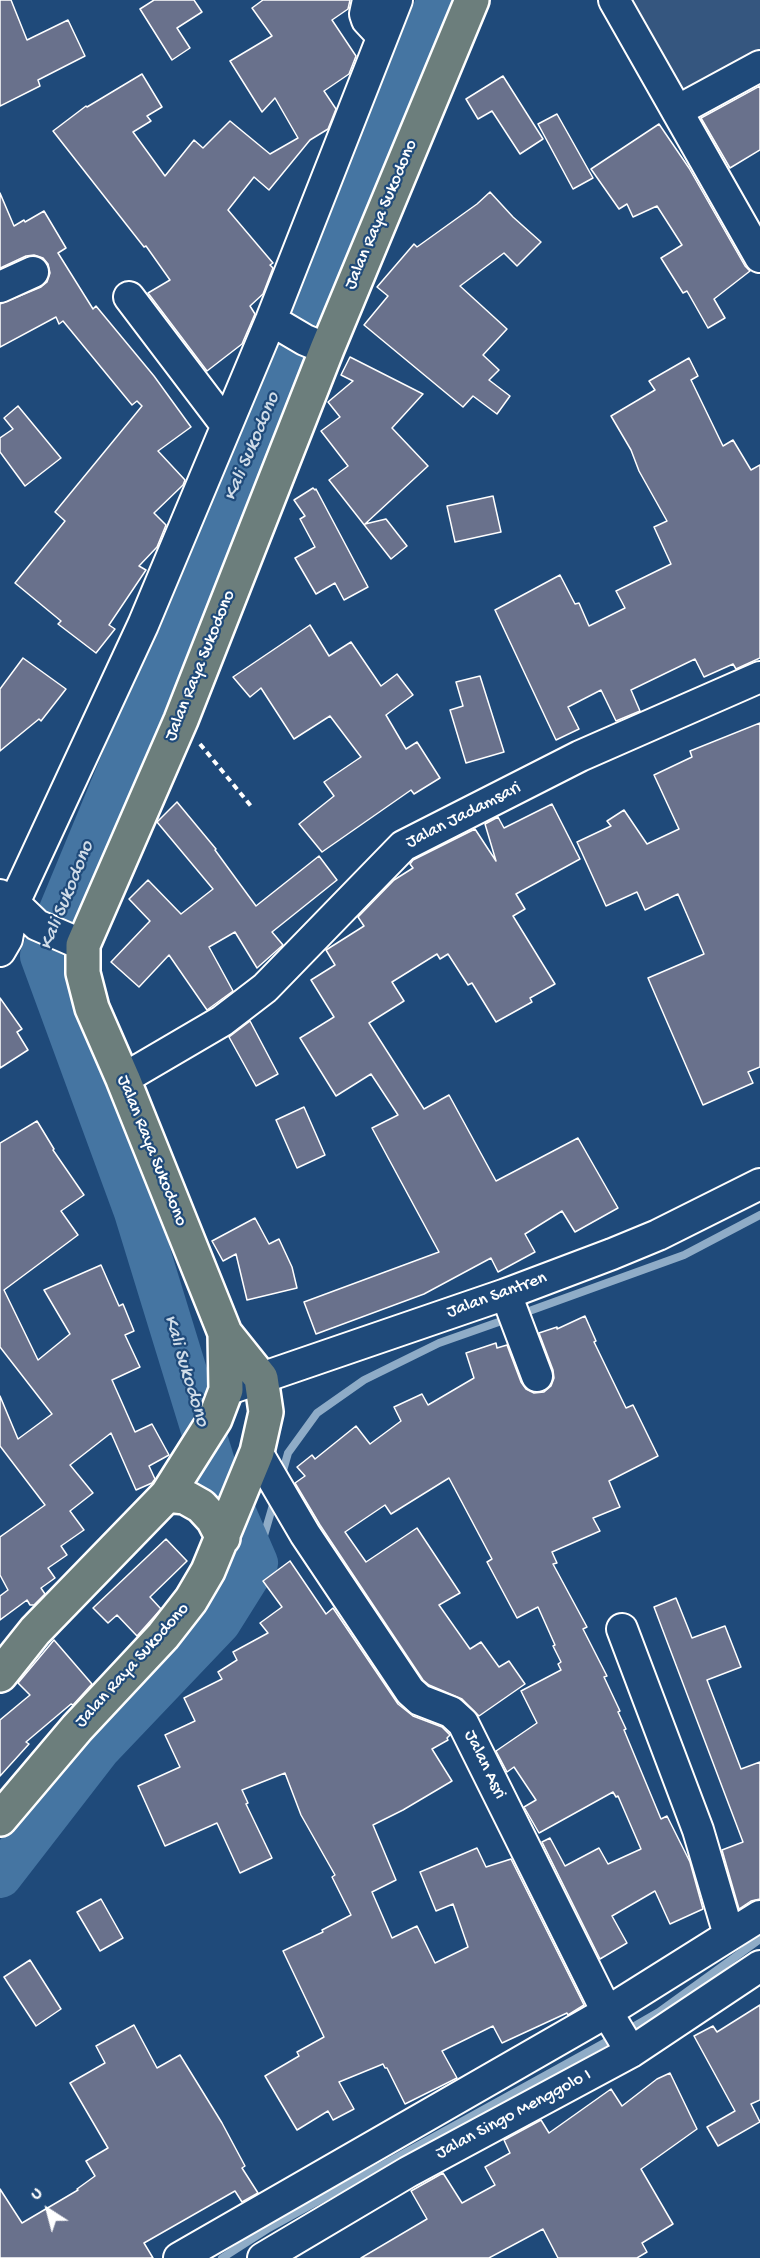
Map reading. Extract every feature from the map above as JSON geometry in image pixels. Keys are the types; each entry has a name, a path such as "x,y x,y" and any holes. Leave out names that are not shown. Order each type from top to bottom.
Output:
{"main road":[{"name":"Jalan Raya Sukodono","path":"0,1819 77,1728 163,1636 191,1600 208,1571 226,1528 265,1474 266,1412 261,1378 225,1333 92,1008 77,942 181,720 297,334 472,0"},
{"name":"Jalan Raya Sukodono","path":"221,1405 225,1333"},
{"path":"0,1675 35,1631 170,1489 221,1405"},
{"path":"170,1489 201,1506 213,1519 226,1528"}],"street":[{"path":"368,0 365,14 367,20 381,35"},
{"path":"0,951 7,939 7,899 143,625 226,425 297,334 381,35 397,0"},
{"path":"614,0 760,256"},
{"path":"677,111 760,66"},
{"path":"0,287 33,272"},
{"path":"129,297 226,425"},
{"name":"Jalan Jadamsari","path":"123,1079 222,1021 265,988 403,846 580,756 760,677"},
{"path":"7,899 37,926 77,942"},
{"name":"Jalan Santren","path":"221,1405 261,1378 512,1308 760,1184"},
{"path":"512,1308 537,1376"},
{"name":"Jalan Asri","path":"265,1474 410,1690 420,1700 451,1712 463,1723 610,2016 630,2050"},
{"path":"622,1629 694,1818 729,1935"},
{"path":"179,2258 610,2016 760,1916"},
{"name":"Jalan Singo Menggolo I","path":"263,2258 408,2172 630,2050 760,1966"}],"path":[{"path":"195,737 251,806"}],"shaded area":[{"path":"623,0 760,0 760,49 674,94"}],"building":[{"path":"0,0 11,0 27,40 68,20 85,56 38,80 40,86 0,106"},
{"path":"154,0 194,0 202,12 177,28 190,48 172,60 140,9"},
{"path":"263,0 350,0 348,9 332,20 356,56 349,74 324,91 336,109 328,129 310,140 269,190 254,177 228,210 273,263 270,265 273,268 263,294 250,306 255,314 242,344 207,371 148,293 170,280 146,246 144,247 53,131 86,106 142,74 162,107 147,116 151,121 133,132 165,176 194,140 203,148 230,121 270,154 298,138 275,98 262,112 230,61 272,36 252,8"},
{"path":"503,76 543,139 520,154 492,111 478,119 466,99"},
{"path":"760,86 760,150 730,168 701,118"},
{"path":"557,114 593,178 573,189 538,124"},
{"path":"659,124 689,168 750,271 714,299 725,318 708,328 687,291 683,293 661,258 682,245 657,206 633,217 627,204 619,209 591,169"},
{"path":"490,192 541,242 517,266 504,253 460,286 507,329 483,355 499,370 489,380 510,396 497,414 473,396 463,407 364,325 388,296 377,287 414,244 417,247"},
{"path":"0,193 14,226 44,211 66,248 58,253 93,309 96,306 154,376 191,427 158,451 185,480 183,485 154,513 166,525 157,547 139,566 146,570 109,625 115,629 96,653 58,624 61,621 15,583 65,521 55,512 142,406 137,401 132,405 63,321 59,324 56,317 0,347 0,304 41,287 47,282 50,273 48,264 43,258 34,255 26,256 0,268"},
{"path":"350,357 423,394 392,428 428,466 365,524 386,519 407,546 391,559 329,480 348,466 321,431 340,417 328,402 353,381 341,375"},
{"path":"689,358 698,376 691,380 723,446 733,440 751,470 760,465 760,658 736,669 733,664 704,677 695,659 631,690 640,711 616,721 601,690 568,707 579,729 556,740 495,610 560,575 575,604 579,603 589,626 625,608 616,591 671,564 654,527 667,521 611,416 655,390 649,381"},
{"path":"18,406 61,458 25,486 0,452 0,438 13,429 4,418"},
{"path":"313,488 316,489 368,587 344,600 335,583 316,594 295,558 315,547 300,519 305,516 294,500"},
{"path":"493,496 501,532 455,542 447,506"},
{"path":"310,625 329,656 351,642 381,686 397,674 413,695 386,715 406,749 417,742 440,778 414,794 411,790 322,852 299,824 334,796 324,782 361,757 330,716 294,739 261,688 250,697 233,677"},
{"path":"23,658 66,689 41,721 39,719 0,751 0,689"},
{"path":"480,676 504,752 466,763 450,710 463,706 456,682"},
{"path":"760,723 760,1067 748,1072 753,1083 703,1105 648,978 704,954 678,894 645,910 637,892 606,906 577,842 611,826 607,821 624,810 647,844 679,829 654,775 692,757 690,751"},
{"path":"177,802 216,849 256,906 319,856 337,880 272,932 283,945 257,968 235,932 209,947 233,991 207,1010 169,955 139,987 111,962 150,921 129,899 148,880 181,914 213,889 157,822"},
{"path":"552,804 580,859 516,894 525,909 513,916 555,984 530,998 532,1002 496,1022 472,983 468,985 448,954 440,959 437,954 392,982 404,1001 369,1023 424,1109 449,1095 496,1181 578,1138 618,1208 575,1232 562,1211 525,1234 535,1252 498,1272 491,1258 424,1294 316,1334 304,1302 439,1252 372,1128 398,1115 371,1074 336,1096 300,1038 334,1017 311,980 335,965 326,950 364,926 358,917 394,880 413,868 410,864 413,860 475,829 496,861 485,824 498,817 504,828"},
{"path":"0,998 22,1029 17,1032 28,1050 0,1068"},
{"path":"250,1021 278,1074 256,1086 229,1037"},
{"path":"304,1107 325,1155 297,1168 276,1120"},
{"path":"37,1121 53,1150 84,1195 61,1211 78,1235 4,1290 38,1360 70,1334 44,1290 101,1265 119,1306 123,1304 134,1331 125,1335 140,1367 112,1380 135,1432 152,1424 169,1455 149,1466 155,1479 152,1483 136,1490 111,1433 70,1465 93,1493 70,1511 84,1530 61,1546 67,1555 48,1568 55,1578 41,1588 45,1594 34,1605 30,1605 27,1600 0,1620 0,1596 8,1590 0,1575 0,1537 45,1505 0,1446 0,1396 18,1439 52,1414 0,1347 0,1143"},
{"path":"255,1218 269,1244 279,1239 292,1267 297,1288 247,1300 236,1254 223,1261 212,1241"},
{"path":"585,1316 596,1341 594,1342 626,1408 633,1405 658,1456 609,1481 620,1507 593,1518 600,1531 552,1552 557,1563 553,1564 587,1627 583,1629 607,1676 604,1677 620,1711 618,1712 626,1729 624,1730 661,1819 667,1816 690,1862 703,1909 670,1924 655,1891 612,1916 627,1943 600,1959 542,1842 550,1838 565,1866 599,1848 608,1864 641,1849 618,1796 616,1797 613,1792 539,1833 524,1807 536,1800 514,1767 507,1772 496,1751 537,1723 521,1691 561,1670 558,1664 561,1662 553,1646 555,1645 538,1607 517,1618 487,1562 492,1559 449,1478 391,1514 385,1505 345,1532 366,1562 417,1528 460,1593 439,1605 470,1649 481,1642 499,1667 509,1661 525,1684 479,1716 462,1699 429,1685 423,1680 320,1525 295,1483 305,1476 297,1467 312,1455 315,1459 356,1426 370,1444 401,1421 394,1407 422,1394 428,1405 474,1378 466,1353 496,1343 497,1348 507,1345 521,1382 526,1389 534,1393 544,1392 551,1386 554,1378 539,1333 557,1327 557,1329"},
{"path":"166,1539 187,1561 150,1597 161,1609 137,1636 117,1615 108,1623 93,1608"},
{"path":"290,1561 326,1614 333,1608 398,1704 413,1716 442,1727 450,1735 448,1740 432,1749 452,1781 373,1825 396,1880 372,1892 392,1938 417,1926 435,1963 468,1947 453,1904 436,1911 420,1872 477,1848 486,1867 511,1859 584,2005 568,2015 567,2013 502,2043 493,2026 442,2051 457,2078 405,2104 383,2064 339,2082 354,2109 333,2120 328,2111 297,2130 265,2076 299,2056 297,2052 324,2037 283,1951 323,1932 322,1930 351,1915 332,1877 335,1875 301,1815 285,1773 242,1790 248,1803 246,1804 272,1858 240,1873 217,1823 165,1846 138,1786 180,1767 165,1735 195,1721 184,1698 222,1679 218,1672 237,1660 233,1652 268,1633 260,1623 282,1607 263,1581"},
{"path":"676,1598 692,1638 725,1626 741,1667 707,1680 741,1769 760,1762 760,1899 751,1901 739,1909 722,1850 743,1842 654,1607"},
{"path":"54,1640 92,1684 73,1705 71,1704 26,1742 29,1744 0,1776 0,1720 30,1695 18,1683"},
{"path":"101,1899 123,1938 100,1951 77,1912"},
{"path":"30,1960 61,2009 36,2026 4,1977"},
{"path":"760,2005 760,2100 751,2104 760,2122 718,2146 707,2127 735,2111 694,2036 713,2026 717,2032"},
{"path":"134,2025 157,2068 180,2055 222,2123 245,2166 242,2168 258,2193 242,2202 235,2191 144,2243 153,2258 0,2258 0,2189 22,2223 78,2190 95,2176 86,2161 108,2148 70,2083 105,2063 96,2046"},
{"path":"670,2073 697,2129 641,2169 673,2224 642,2243 647,2252 637,2258 558,2258 543,2229 489,2258 361,2258 427,2219 411,2191 443,2173 462,2203 495,2185 485,2167 510,2153 504,2140 541,2120 549,2133 611,2089 622,2106 657,2079"}],"waterway":[{"name":"Kali Sukodono","path":"0,1876 99,1748 219,1622 256,1563 214,1466 136,1212 42,956 439,0"},
{"path":"521,1314 684,1255 760,1215"},
{"path":"281,1478 288,1453 317,1413 364,1380 439,1343 510,1318"},
{"path":"256,1563 275,1498"},
{"path":"626,2031 659,2012 760,1939"},
{"path":"222,2258 269,2228 615,2037"}]}
